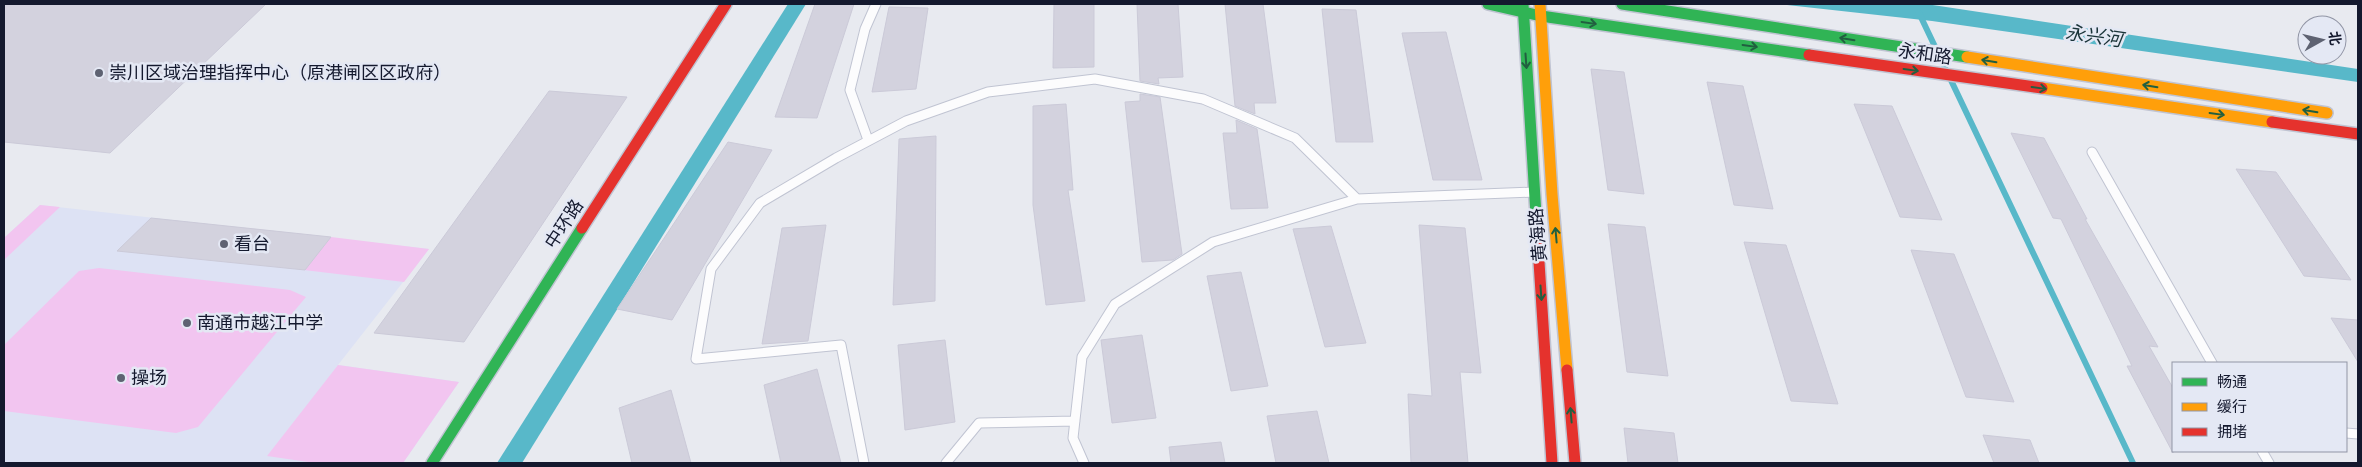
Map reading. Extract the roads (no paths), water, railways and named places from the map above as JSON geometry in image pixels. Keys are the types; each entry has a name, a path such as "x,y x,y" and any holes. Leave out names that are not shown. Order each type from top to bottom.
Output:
{"main road":[{"name":"中环路","path":"432,463 726,4"},
{"name":"永和路","path":"1488,4 1523,8 1541,16 2358,134"},
{"name":"黄海路","path":"1540,4 1552,194 1576,463"},
{"name":"永和路","path":"1622,4 2339,115"},
{"name":"黄海路","path":"1523,8 1552,463"}],"lane":[{"path":"868,140 850,90 865,28 876,4"},
{"path":"864,463 841,345 696,359 711,270 760,202 868,140 906,121 988,92 1095,79 1203,99 1295,138 1357,199"},
{"path":"2092,152 2211,362"},
{"path":"1084,463 1073,438 1082,357 1116,304 1213,242 1357,199 1534,192 1552,194"},
{"path":"946,463 979,423 1075,421"},
{"path":"2263,452 2269,463"}],"water":[{"name":"永兴河","path":"1778,4 1926,4 2297,60 2297,65 2331,65 2358,69 2358,82 1932,21"}],"waterway":[{"path":"509,463 797,4"},
{"path":"1919,13 2133,463"}],"place":[{"name":"崇川区域治理指挥中心（原港闸区区政府）","path":"99,73"},
{"name":"看台","path":"224,244"},
{"name":"南通市越江中学","path":"187,323"},
{"name":"操场","path":"121,378"}]}
